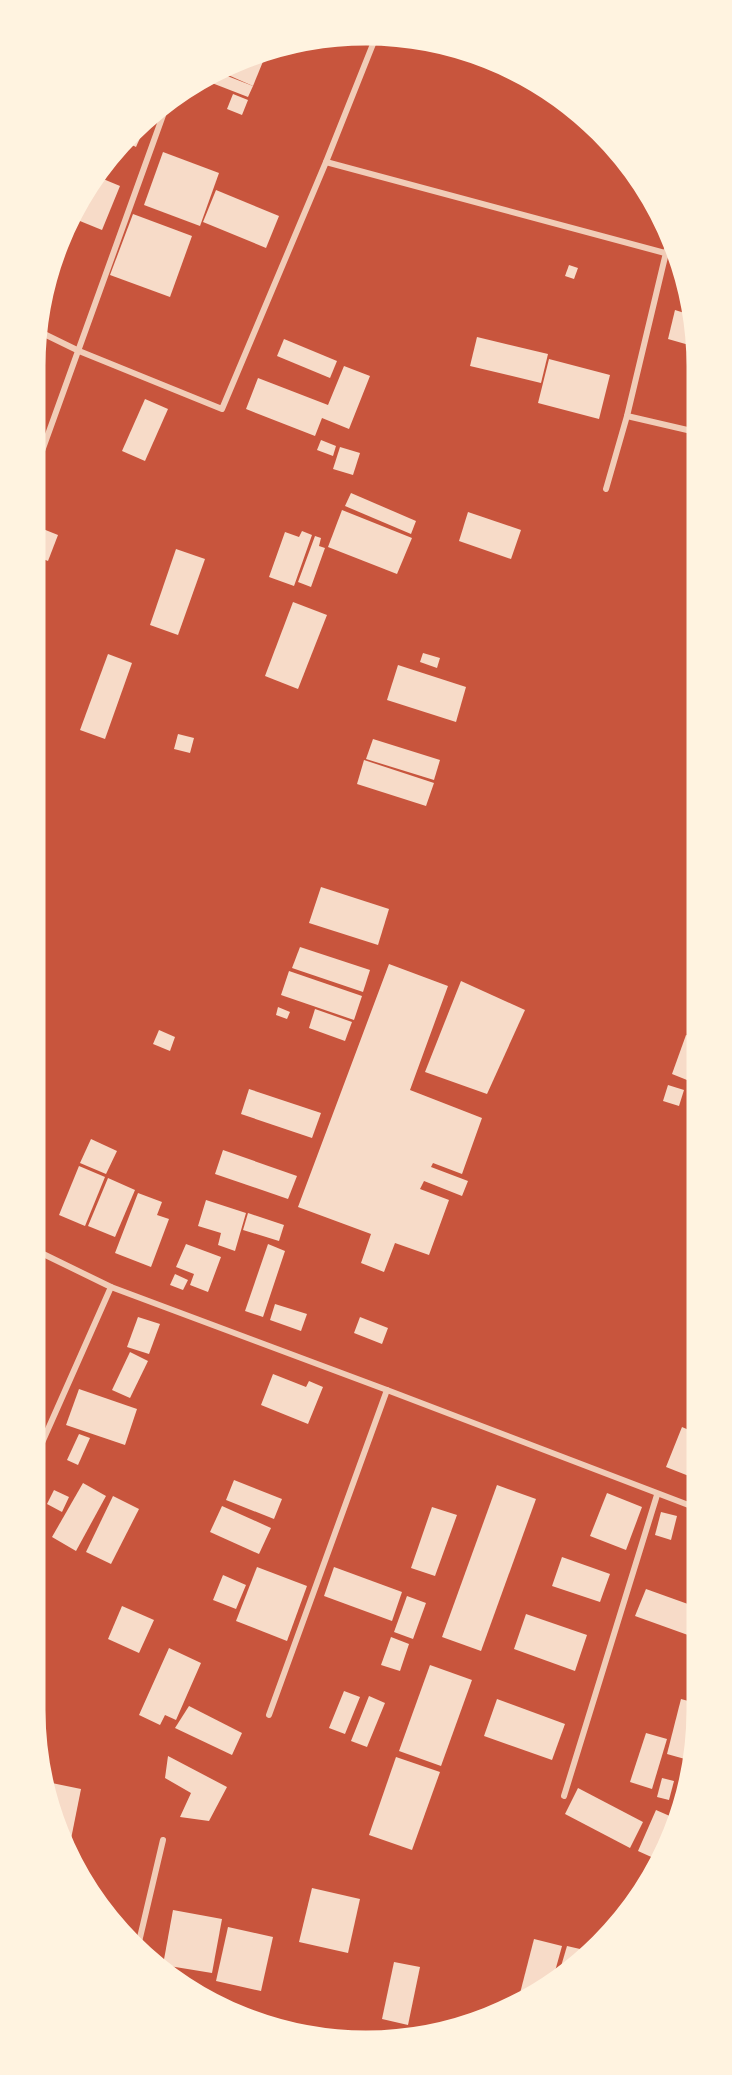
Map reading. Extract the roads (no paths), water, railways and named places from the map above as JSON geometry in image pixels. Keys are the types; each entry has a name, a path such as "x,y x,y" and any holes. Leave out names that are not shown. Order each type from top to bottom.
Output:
{"street":[{"path":"45,334 78,351 222,409 373,44"},
{"path":"44,445 163,116"},
{"path":"326,162 666,253 627,417 606,489"},
{"path":"627,417 688,430"},
{"path":"44,1255 111,1287 387,1389 688,1505"},
{"path":"44,1439 111,1287"},
{"path":"269,1714 387,1389"},
{"path":"564,1796 657,1495"},
{"path":"140,1939 163,1840"}]}
